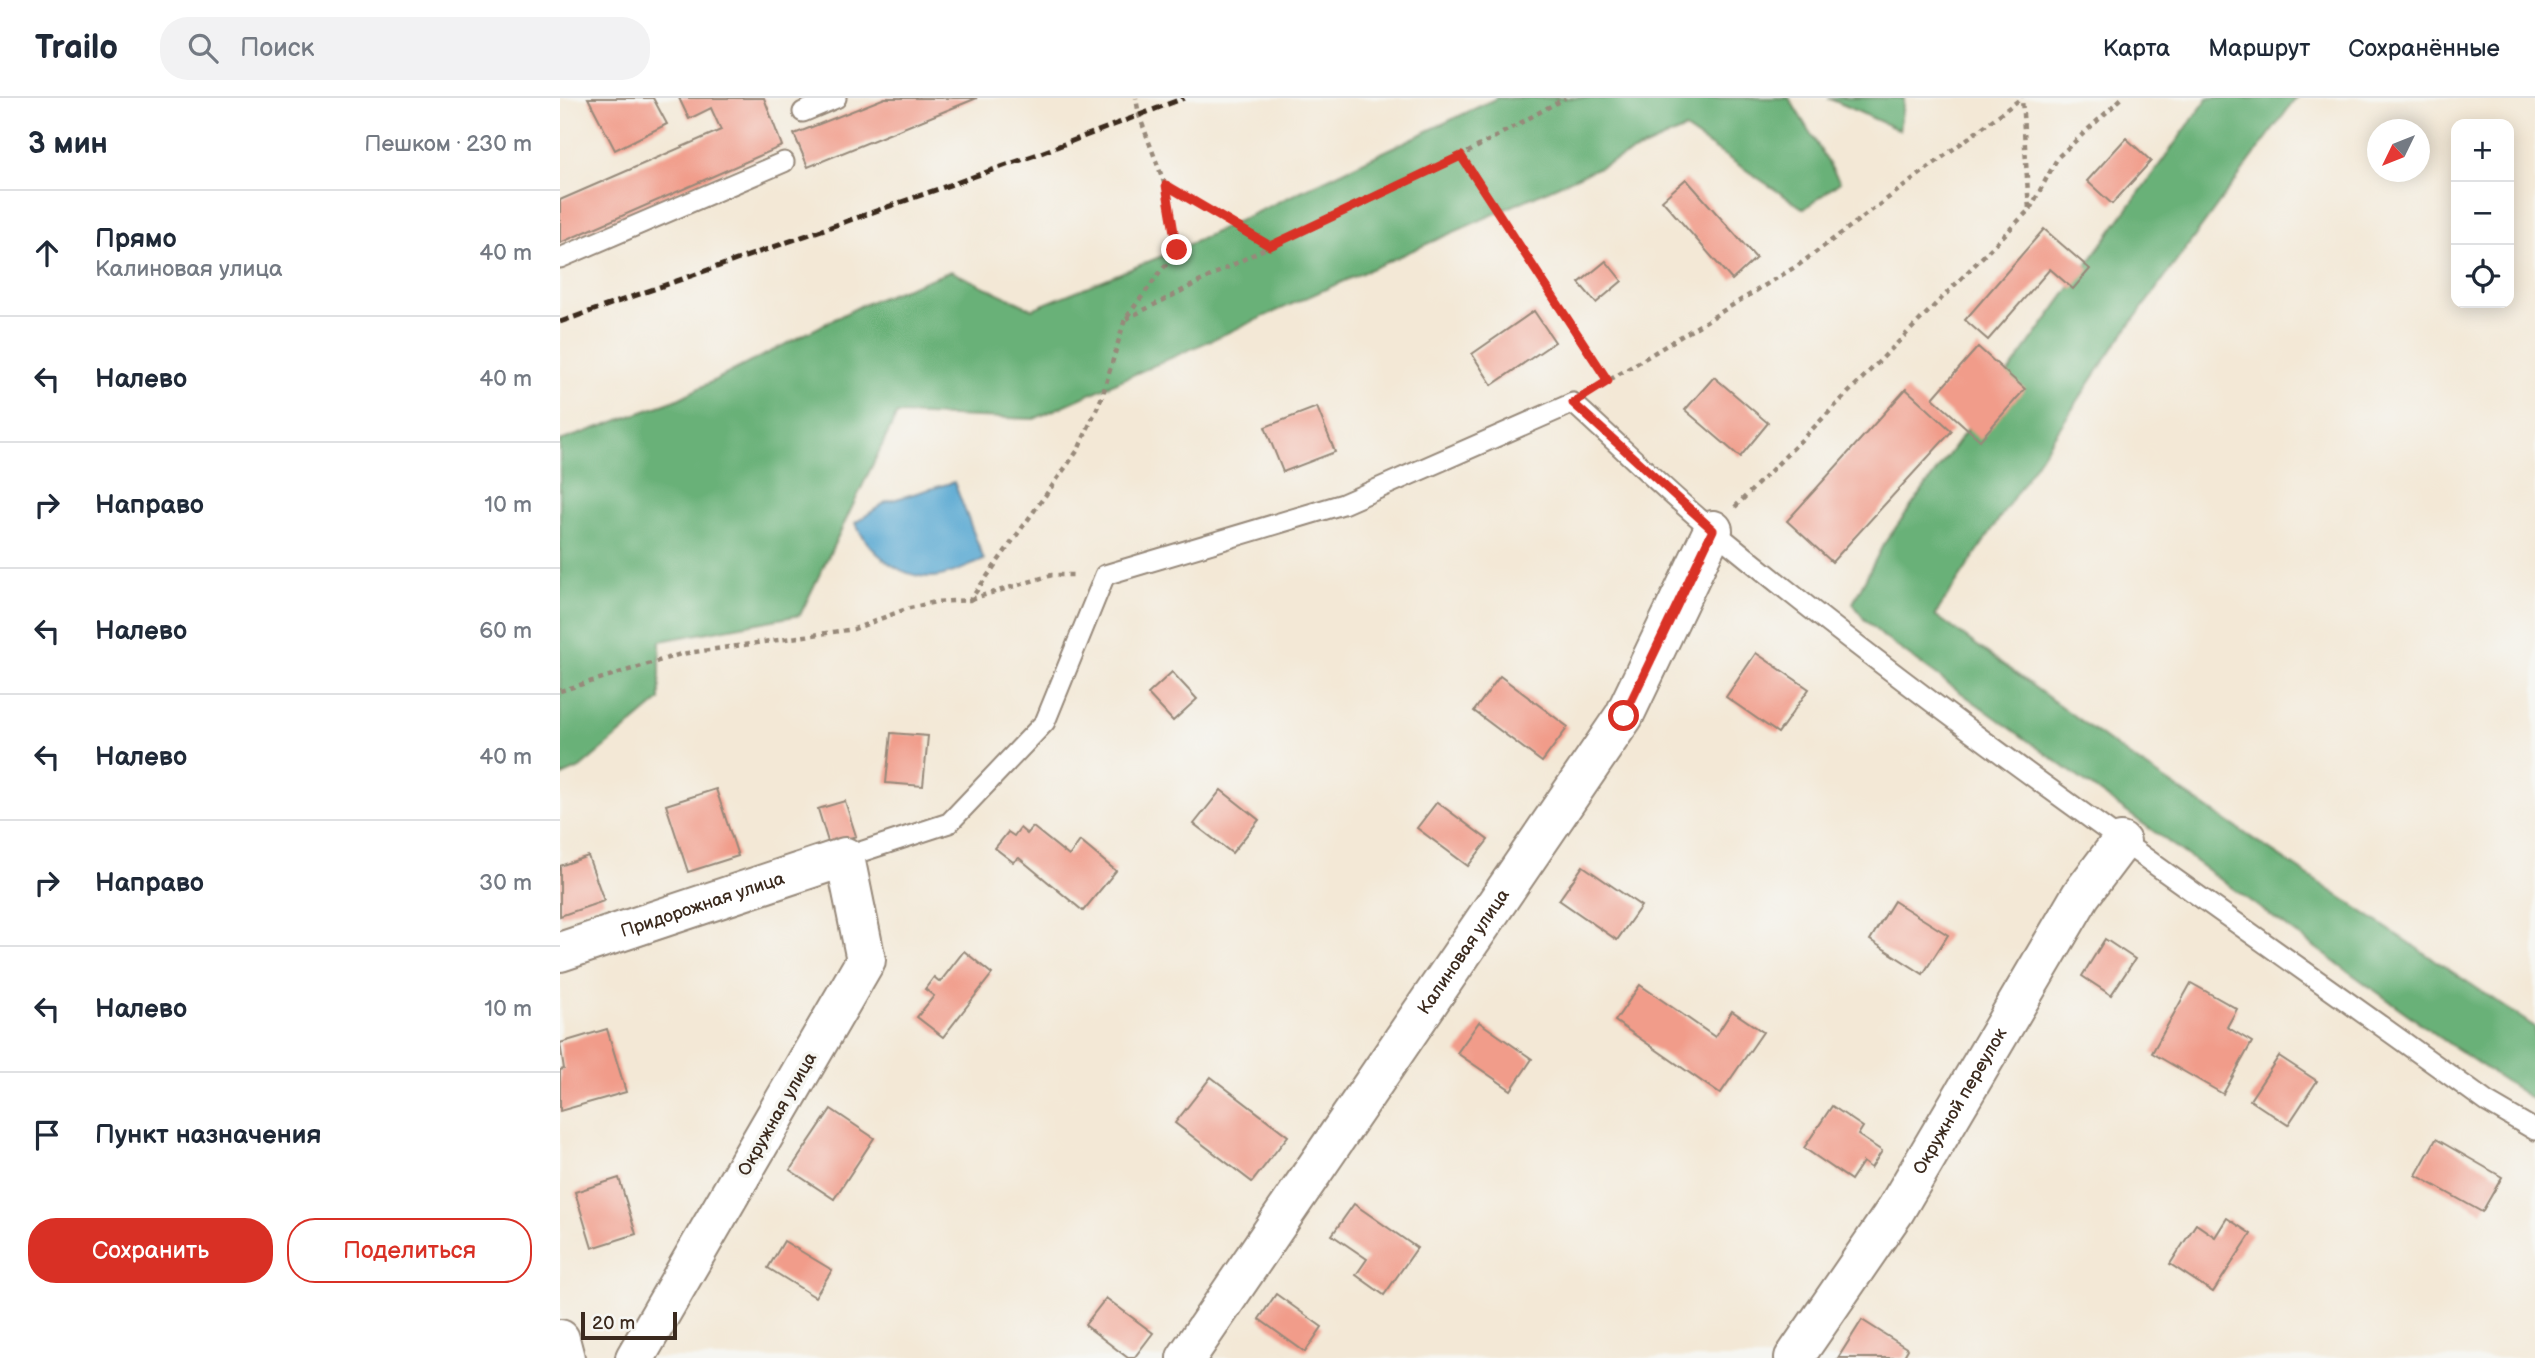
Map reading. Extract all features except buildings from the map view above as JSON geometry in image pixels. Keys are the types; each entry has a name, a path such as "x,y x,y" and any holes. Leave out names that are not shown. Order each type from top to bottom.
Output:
{"street":[{"name":"Калиновая улица","path":"1186,1358 1624,716 1713,530"},
{"name":"Окружной переулок","path":"1794,1358 1895,1211 2081,895 2121,842"},
{"name":"Придорожная улица","path":"560,952 845,857"},
{"name":"Окружная улица","path":"635,1358 866,960 845,857"},
{"path":"560,1339 565,1358"}],"lane":[{"path":"803,112 836,98"},
{"path":"560,258 784,162"},
{"path":"845,857 949,823 1045,722 1105,575 1343,504 1573,403 1713,530 1897,674 2121,842 2487,1102 2535,1130"}],"path":[{"path":"970,600 1077,450 1102,397 1125,319 1177,250 1166,185 1139,116 1136,98"},
{"path":"1125,319 1270,246 1461,156 1565,98"},
{"path":"1713,530 2029,210 2058,158 2122,98"},
{"path":"2021,99 2029,210"},
{"path":"1573,403 1800,264 2021,99"},
{"path":"1461,156 1608,381"},
{"path":"1166,185 1270,246"},
{"path":"560,691 681,654 854,629 926,604 970,600 1052,575 1105,575"}],"green space":[{"path":"1497,98 1789,98 1840,182 1804,209 1685,129 1034,419 897,414 800,615 660,641 660,700 580,768 560,777 560,441 676,400 862,305 951,271 1032,309 1177,250"},
{"path":"1828,98 1904,98 1899,130"},
{"path":"2208,98 2296,98 2113,348 1935,615 2129,756 2535,1027 2535,1101 2452,1046 1885,638 1864,619 1853,603 1883,545"}],"water":[{"path":"954,482 984,560 937,577 919,576 896,567 876,552 855,523 886,502"}],"railway":[{"path":"560,322 1038,154 1184,98"}],"route":[{"path":"1177,250 1166,185 1270,246 1461,156 1608,381 1573,403 1713,530 1624,716"}]}
